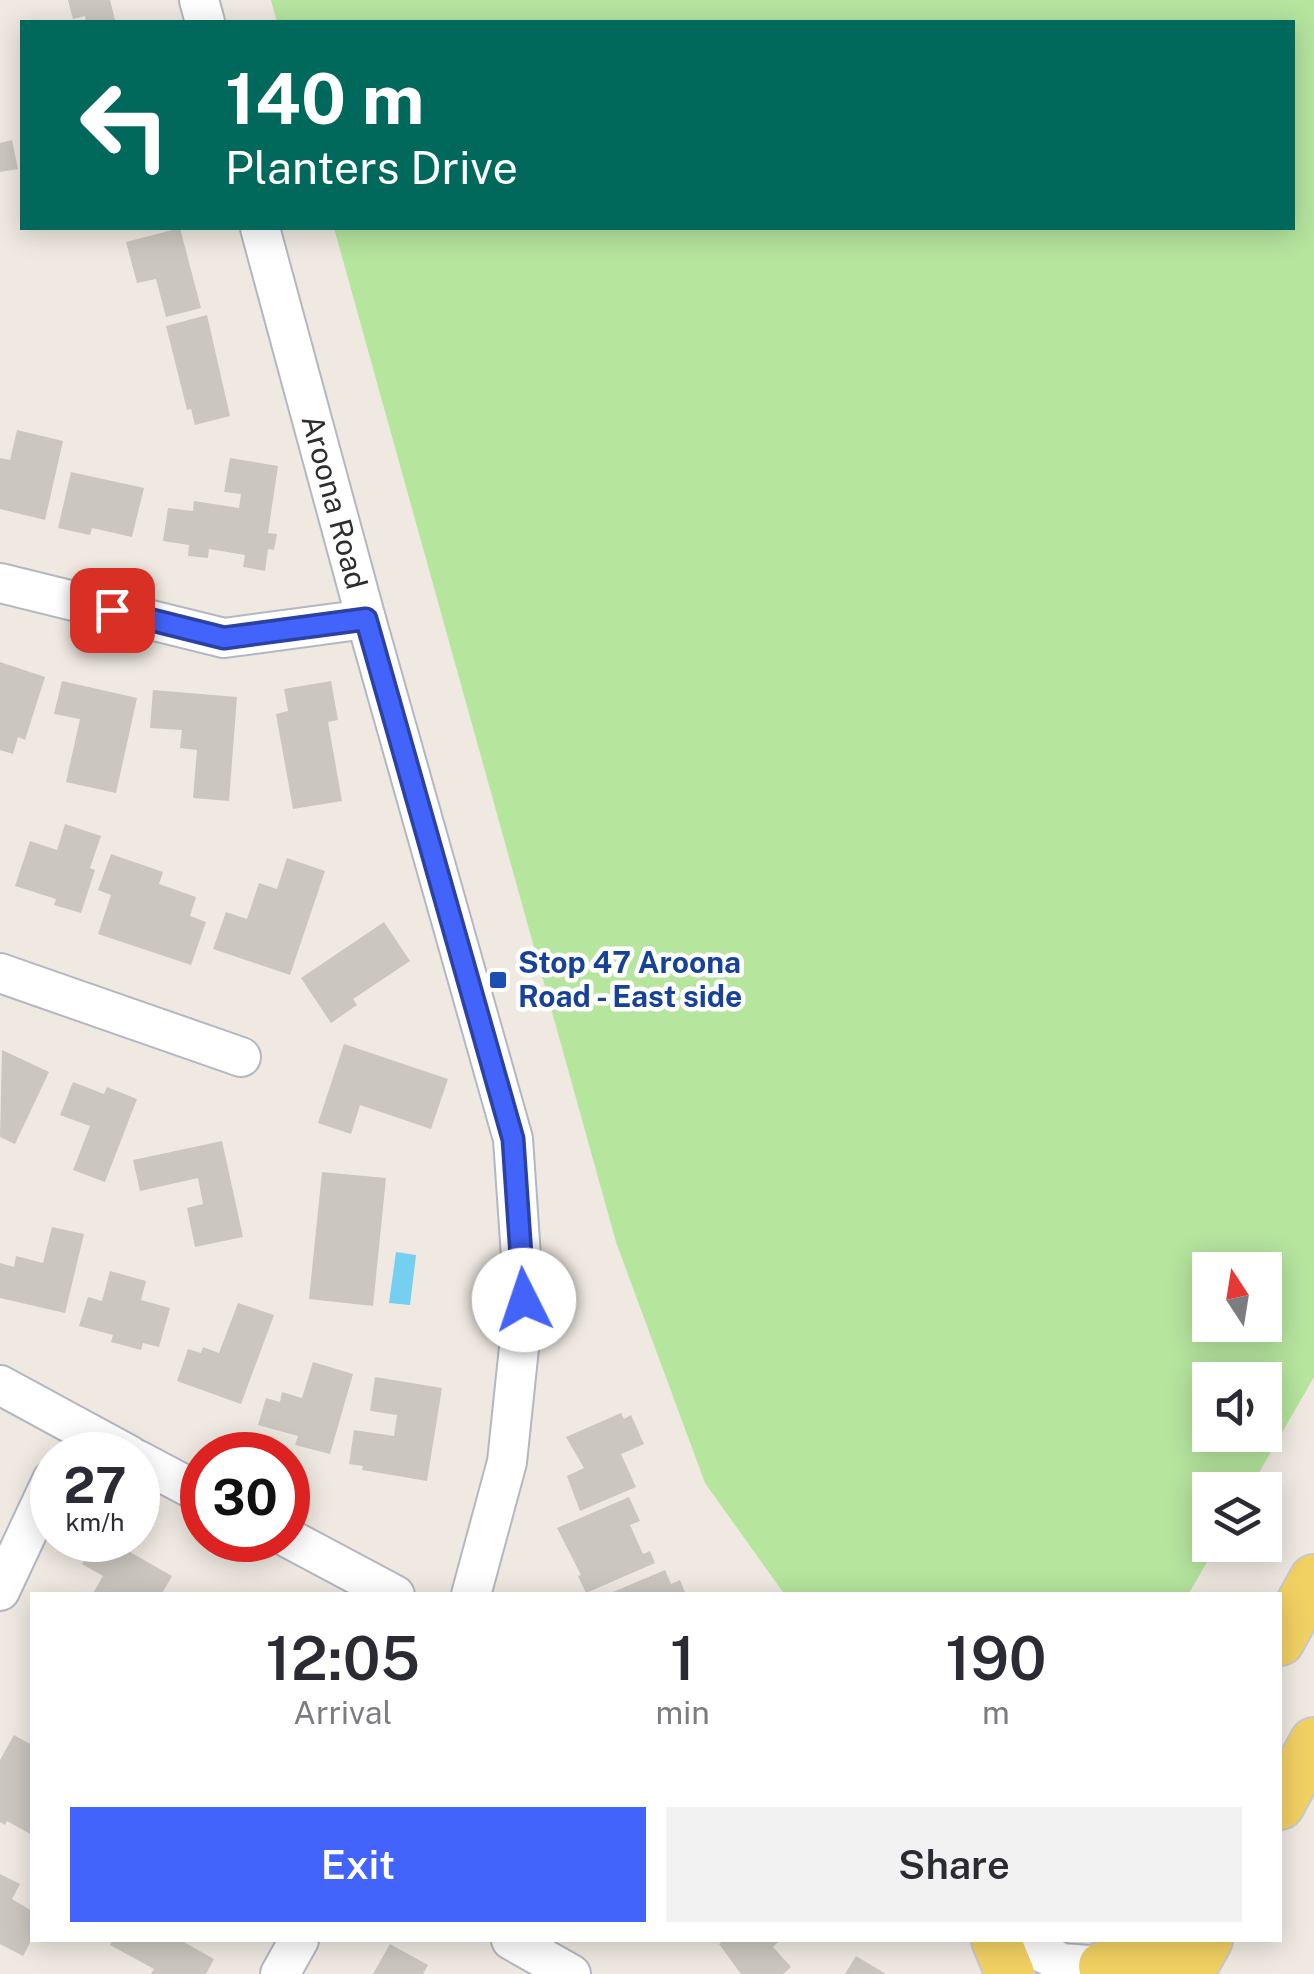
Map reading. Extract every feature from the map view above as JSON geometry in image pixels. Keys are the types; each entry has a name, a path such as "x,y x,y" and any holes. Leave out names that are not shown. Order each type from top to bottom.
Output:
{"main road":[{"path":"1282,1637 1314,1579"},
{"path":"1282,1779 1314,1738"},
{"path":"1282,1801 1314,1738"},
{"path":"997,1942 1010,1974"},
{"path":"1100,1959 1126,1966 1144,1960 1166,1942"},
{"path":"1190,1974 1207,1942"}],"street":[{"name":"Aroona Road","path":"261,230 513,1139 524,1300 507,1462 472,1592"},
{"path":"0,583 224,638 366,619"},
{"path":"0,972 241,1057"},
{"path":"0,1384 60,1432"},
{"path":"0,1591 30,1527"},
{"path":"310,1550 389,1592"},
{"path":"280,1974 297,1942"},
{"path":"515,1942 571,1974"},
{"path":"1022,1942 1062,1964 1100,1959"}],"green space":[{"path":"271,0 1314,0 1314,1377 1282,1433 1282,1362 1192,1362 1192,1452 1271,1452 1259,1472 1192,1472 1192,1562 1207,1562 1190,1592 783,1592 705,1483 616,1242 335,230 1295,230 1295,20 276,20"}],"water":[{"path":"396,1252 416,1255 410,1305 389,1303"}],"building":[{"path":"68,0 110,0 115,20 86,20 85,16 73,19"},
{"path":"12,140 18,169 0,172 0,143"},
{"path":"181,230 201,308 166,317 156,279 137,283 126,242"},
{"path":"207,315 230,416 195,425 191,409 187,410 166,326"},
{"path":"17,430 63,441 45,520 0,509 0,458 10,460"},
{"path":"230,458 278,466 268,533 277,534 274,550 268,549 265,571 243,567 245,555 209,549 208,558 188,556 189,545 163,541 168,508 193,511 194,501 239,508 241,494 224,492"},
{"path":"71,472 144,488 132,537 92,528 90,535 58,528"},
{"path":"0,662 45,677 25,740 18,737 13,754 0,750"},
{"path":"62,681 137,698 116,793 66,782 80,719 54,714"},
{"path":"331,681 338,720 328,722 342,801 293,809 276,714 288,711 284,689"},
{"path":"153,690 237,697 229,801 193,798 197,750 180,748 182,730 150,728"},
{"path":"65,824 101,836 81,913 54,905 56,899 15,886 30,841 57,850"},
{"path":"111,854 163,872 159,884 196,897 190,916 206,922 191,965 98,934 111,895 98,890"},
{"path":"287,858 325,871 290,975 213,949 226,912 247,919 259,883 277,889"},
{"path":"384,922 410,961 353,999 357,1005 331,1023 301,978"},
{"path":"344,1044 448,1079 431,1129 360,1105 351,1134 318,1123"},
{"path":"2,1050 49,1072 15,1144 0,1137"},
{"path":"73,1082 104,1094 107,1087 137,1099 105,1182 73,1170 90,1126 60,1115"},
{"path":"222,1141 243,1237 195,1247 187,1208 203,1204 198,1178 140,1191 133,1160"},
{"path":"322,1172 386,1178 373,1306 309,1299"},
{"path":"52,1227 84,1234 65,1313 0,1298 0,1263 14,1267 16,1256 43,1263"},
{"path":"110,1271 146,1281 141,1300 170,1308 159,1347 143,1343 141,1350 111,1342 113,1335 79,1326 88,1297 102,1301"},
{"path":"238,1303 274,1315 241,1404 177,1381 188,1349 201,1353 203,1347 219,1353"},
{"path":"313,1362 353,1374 330,1454 310,1449 310,1432 283,1432 258,1425 266,1398 280,1402 282,1392 302,1398"},
{"path":"375,1377 442,1388 427,1481 362,1470 363,1466 349,1464 354,1430 394,1436 397,1415 370,1411"},
{"path":"621,1413 624,1419 631,1415 644,1444 621,1454 636,1487 580,1511 567,1476 584,1468 566,1437"},
{"path":"629,1497 640,1521 630,1525 643,1554 650,1551 655,1563 586,1592 557,1528"},
{"path":"83,1562 148,1562 172,1576 163,1592 94,1592 103,1576"},
{"path":"665,1570 671,1584 680,1580 685,1592 613,1592"},
{"path":"14,1735 30,1744 30,1834 7,1821 5,1825 0,1822 0,1760"},
{"path":"0,1874 20,1884 12,1899 30,1910 30,1942 23,1956 0,1944"},
{"path":"184,1942 214,1959 206,1974 151,1974 154,1969 110,1945"},
{"path":"778,1942 773,1947 791,1967 783,1974 741,1974 719,1944"},
{"path":"390,1944 428,1965 423,1974 373,1974"},
{"path":"856,1956 886,1974 845,1974"}],"place":[{"name":"Stop 47 Aroona Road - East side","path":"498,980"}],"route":[{"path":"112,610 224,638 366,619 513,1139 524,1300"}]}
